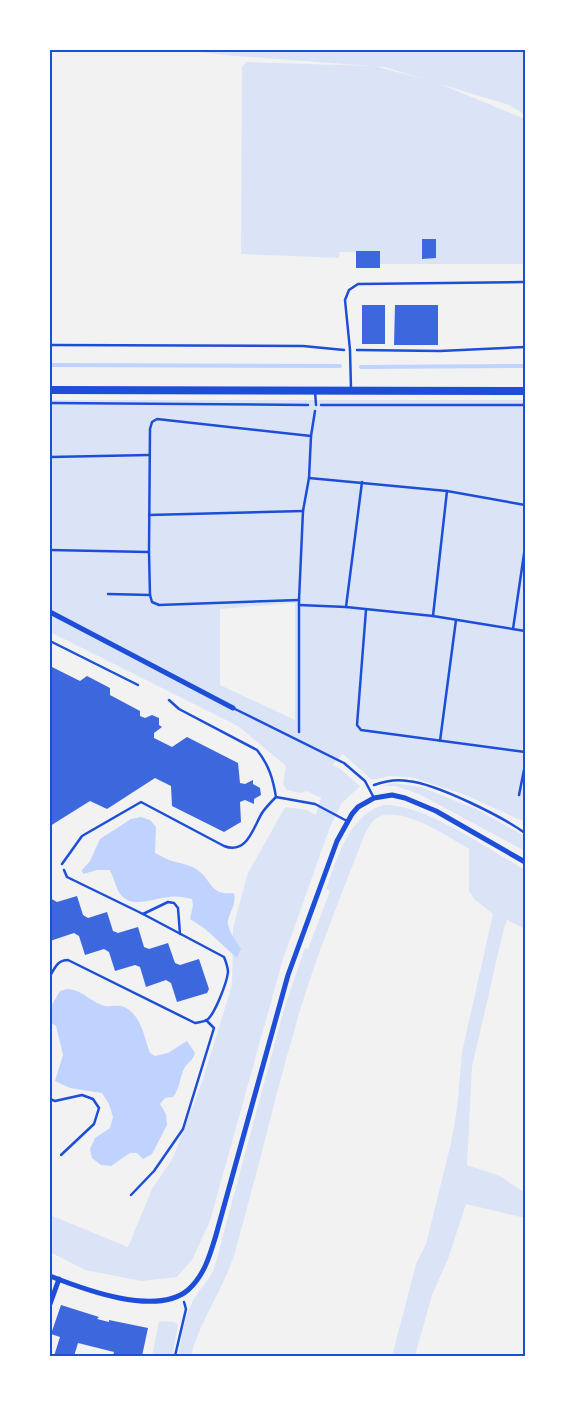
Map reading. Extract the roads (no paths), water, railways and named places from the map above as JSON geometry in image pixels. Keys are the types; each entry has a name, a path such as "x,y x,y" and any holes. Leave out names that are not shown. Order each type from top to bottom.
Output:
{"main road":[{"path":"50,390 525,391"}],"street":[{"path":"50,612 233,708"},
{"path":"50,1276 103,1294 138,1300 163,1300 182,1294 197,1280 209,1257 285,983 337,841 347,821 358,807 374,798 398,796 418,802 525,862"},
{"path":"50,1304 59,1279"}],"lane":[{"path":"351,390 350,350 345,300 349,290 358,284 523,282"},
{"path":"315,390 316,405"},
{"path":"50,641 138,685"},
{"path":"169,700 179,709 257,750 264,759 273,778 276,798"},
{"path":"233,708 344,763 365,781 374,798"},
{"path":"276,798 315,804 347,821"},
{"path":"62,864 82,836 140,802 224,846 232,849 238,848 243,846 248,839 263,810 276,798"}],"water":[{"path":"141,817 150,820 156,827 155,853 196,869 215,890 234,893 235,898 228,924 231,934 241,949 237,958 204,928 190,919 193,905 192,899 172,897 144,902 131,901 119,893 110,870 97,870 83,874 82,870 90,861 100,839 131,819"},
{"path":"67,989 77,991 104,1006 121,1006 130,1011 139,1021 150,1053 155,1056 168,1053 187,1041 195,1053 183,1071 173,1097 165,1098 160,1104 166,1114 167,1125 152,1154 143,1159 137,1153 130,1153 111,1166 101,1165 92,1158 90,1149 95,1138 110,1128 113,1117 109,1104 102,1093 70,1088 55,1081 63,1055 56,1026 50,1022 50,1008 60,991"}],"waterway":[{"path":"50,365 340,366"},
{"path":"361,367 525,366"}]}
